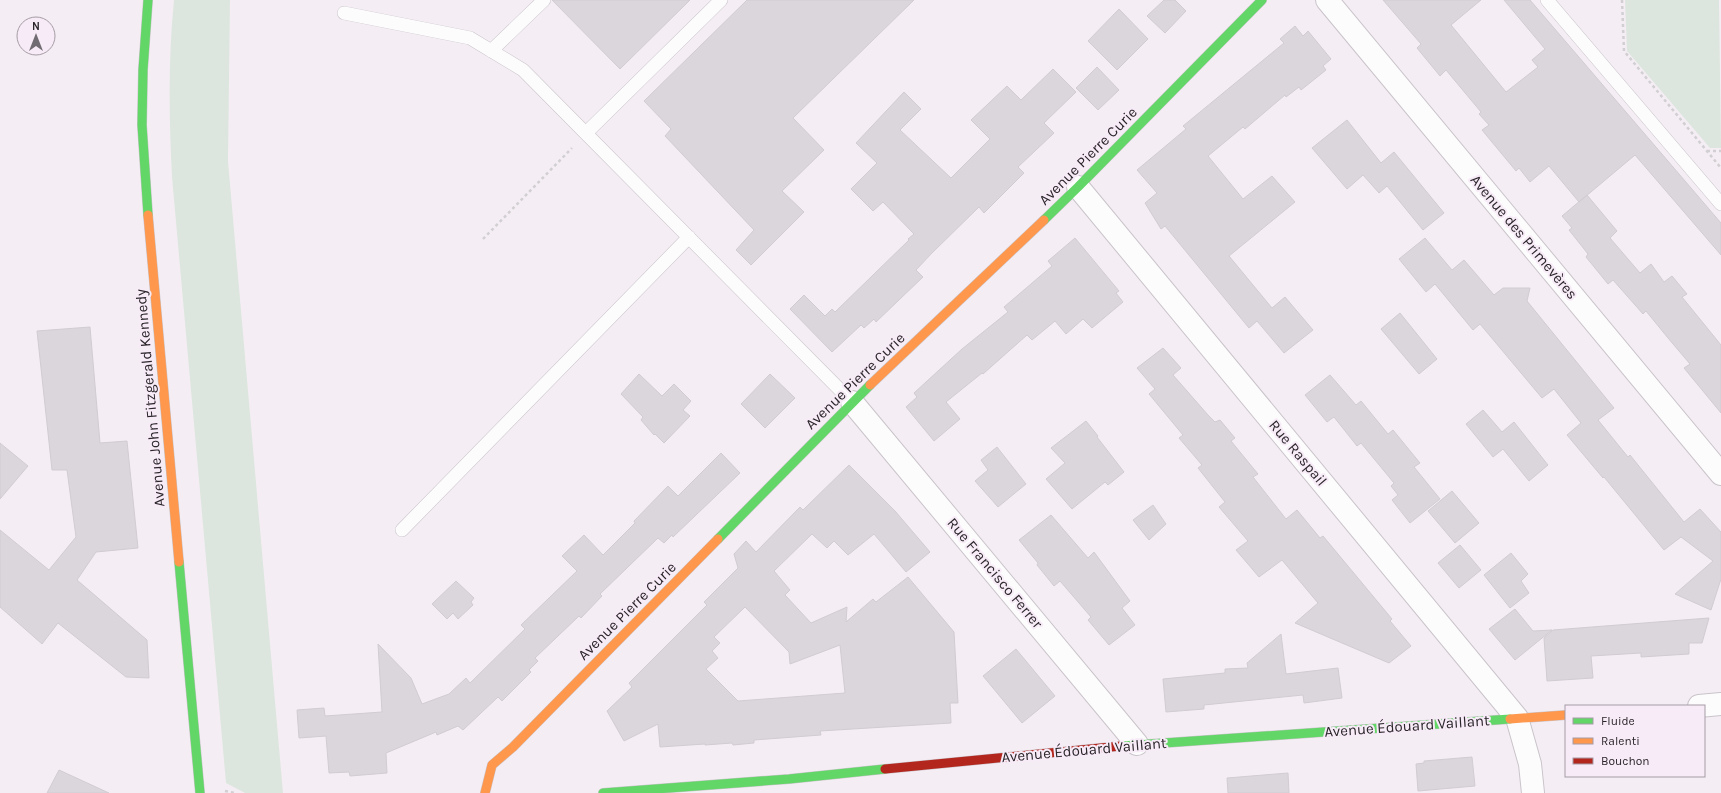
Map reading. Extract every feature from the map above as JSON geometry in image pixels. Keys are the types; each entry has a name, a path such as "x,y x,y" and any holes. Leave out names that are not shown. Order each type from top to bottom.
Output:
{"street":[{"name":"Avenue John Fitzgerald Kennedy","path":"148,0 143,70 142,125 147,200 200,793"},
{"name":"Avenue Pierre Curie","path":"485,793 492,765 513,747 852,402 1078,187 1262,0"},
{"name":"Avenue des Primevères","path":"1327,0 1721,474"},
{"name":"Rue Raspail","path":"1078,187 1517,718"},
{"name":"Rue Francisco Ferrer","path":"852,402 1137,744"},
{"path":"1705,705 1721,704"},
{"name":"Avenue Édouard Vaillant","path":"603,793 790,786 1137,744 1565,715"},
{"path":"1517,718 1530,764 1533,793"}],"lane":[{"path":"491,51 544,0"},
{"path":"586,133 721,0"},
{"path":"1547,0 1721,204"},
{"path":"344,13 470,38 523,70 852,402"},
{"path":"402,530 688,237"}],"path":[{"path":"1622,0 1624,51 1721,168"},
{"path":"483,239 586,133"},
{"path":"1706,151 1721,150"},
{"path":"225,791 235,793"}],"shaded area":[{"path":"174,0 230,0 228,161 283,793 245,793 226,783 172,177 170,89"},
{"path":"1625,0 1719,0 1721,148 1710,148 1627,51"}],"building":[{"path":"552,0 690,0 620,69"},
{"path":"747,0 914,0 793,118 824,150 782,191 804,212 751,265 736,250 754,230 665,136 671,129 644,101"},
{"path":"1164,0 1175,0 1186,11 1165,33 1147,16"},
{"path":"1383,0 1481,0 1451,25 1506,92 1538,67 1532,60 1545,49 1504,0 1530,0 1721,223 1721,255 1635,155 1579,202 1549,166 1530,182 1519,168 1516,171 1482,130 1489,125 1479,114 1481,112 1446,70 1440,76 1417,48 1421,44"},
{"path":"1119,9 1148,39 1117,70 1088,41"},
{"path":"1295,26 1303,36 1308,31 1331,59 1323,66 1326,70 1301,90 1299,87 1286,97 1285,95 1245,129 1243,127 1208,156 1243,199 1272,176 1295,202 1229,256 1272,308 1285,297 1313,330 1284,353 1257,321 1249,328 1165,226 1161,229 1145,203 1157,193 1137,170 1186,129 1183,126 1284,43 1280,39"},
{"path":"1097,67 1119,90 1098,110 1076,88"},
{"path":"1053,69 1076,92 1044,123 1054,133 1018,167 1024,173 984,213 979,207 932,253 916,270 923,277 876,322 874,319 864,328 861,325 832,352 790,309 804,295 825,316 832,309 835,312 914,234 883,202 873,211 851,189 877,163 856,143 904,92 921,109 900,130 951,178 990,139 971,120 1007,86 1021,100"},
{"path":"1347,120 1381,163 1394,152 1444,213 1423,230 1387,186 1379,193 1363,175 1347,189 1312,148"},
{"path":"1587,195 1617,231 1610,238 1640,273 1651,264 1664,282 1672,276 1687,294 1682,297 1721,345 1721,413 1684,368 1690,364 1646,311 1643,314 1613,280 1608,284 1586,257 1588,254 1569,230 1572,228 1562,216"},
{"path":"1075,238 1119,291 1116,293 1123,302 1092,328 1083,319 1066,334 1055,321 1032,340 1027,335 983,374 982,373 946,402 960,419 934,441 906,407 917,397 914,393 962,349 1008,312 1004,307 1052,266 1048,261"},
{"path":"1425,238 1452,270 1464,260 1494,295 1503,288 1530,288 1527,301 1614,408 1598,420 1628,457 1630,455 1684,522 1700,509 1721,532 1721,579 1711,610 1675,594 1713,561 1681,537 1664,550 1604,477 1603,478 1567,435 1581,423 1554,389 1542,398 1480,324 1473,330 1435,284 1426,292 1399,259"},
{"path":"1400,313 1437,359 1419,374 1381,329"},
{"path":"90,327 100,443 127,441 138,548 96,552 77,580 147,640 149,678 126,677 58,623 42,644 0,607 0,530 49,570 76,537 67,470 52,470 37,331"},
{"path":"1163,348 1181,368 1173,375 1208,415 1215,422 1220,420 1235,438 1231,441 1258,474 1253,477 1286,519 1297,510 1320,538 1323,536 1392,619 1390,621 1411,646 1389,663 1295,623 1318,603 1282,560 1259,577 1236,550 1248,541 1219,507 1225,502 1198,468 1202,465 1179,438 1183,435 1149,394 1155,389 1137,368"},
{"path":"639,374 662,396 674,384 691,401 683,410 690,416 664,443 655,434 654,435 641,420 643,417 621,394"},
{"path":"770,374 795,398 765,428 741,404"},
{"path":"1330,375 1356,405 1361,401 1388,434 1393,430 1420,463 1414,467 1440,499 1410,523 1392,500 1398,495 1391,486 1394,483 1361,443 1357,446 1334,417 1327,422 1305,395"},
{"path":"1483,410 1502,432 1514,422 1548,465 1529,481 1503,449 1493,457 1466,424"},
{"path":"1086,421 1124,472 1108,485 1105,482 1072,509 1046,479 1065,463 1051,448"},
{"path":"0,443 28,466 0,499"},
{"path":"997,447 1026,484 998,507 975,481 988,470 981,460"},
{"path":"721,453 740,473 673,537 672,535 664,543 658,538 600,594 602,596 581,618 579,616 535,658 538,661 529,670 531,672 502,701 498,697 463,730 458,726 437,735 436,732 386,753 387,773 350,776 349,772 329,773 326,736 299,738 297,710 324,708 325,716 382,712 378,644 411,678 422,704 449,694 466,678 470,683 525,629 521,625 577,571 562,556 584,535 603,555 635,523 634,521 668,486 678,496"},
{"path":"849,465 895,511 930,552 906,572 874,534 848,555 834,541 827,548 812,534 774,571 790,590 785,595 811,623 847,607 846,622 873,599 876,602 908,577 954,632 958,703 950,703 951,723 820,731 821,735 754,740 754,743 733,745 732,743 660,747 658,724 624,741 607,711 632,687 629,683 707,605 704,602 738,568 734,554 746,541 756,552 800,507 803,510","holes":["745,607 789,652 790,664 840,645 845,693 738,701 706,669 718,658 712,651 720,643 714,637"]},
{"path":"1452,491 1479,523 1455,543 1428,511"},
{"path":"1153,505 1166,524 1149,540 1133,520"},
{"path":"1051,515 1088,558 1094,552 1130,601 1122,608 1135,625 1109,645 1088,620 1091,617 1060,581 1054,586 1019,540"},
{"path":"1460,545 1481,570 1459,588 1438,563"},
{"path":"1511,553 1528,574 1521,581 1529,593 1510,608 1484,575"},
{"path":"456,581 474,598 471,602 473,605 458,619 453,613 447,619 432,604"},
{"path":"1515,609 1533,631 1552,630 1515,660 1489,629"},
{"path":"1709,618 1702,643 1689,643 1689,654 1641,657 1641,653 1591,656 1593,678 1547,681 1544,638 1553,630"},
{"path":"1281,634 1286,674 1338,668 1342,698 1304,703 1303,695 1204,705 1204,709 1166,712 1163,679 1225,673 1225,669 1248,668 1247,663"},
{"path":"1016,649 1055,696 1022,723 983,676"},
{"path":"1472,757 1475,786 1418,791 1416,764 1424,763 1424,761"},
{"path":"59,770 109,793 47,793"},
{"path":"1288,773 1289,793 1228,793 1227,778"}],"traffic: fast":[{"path":"148,0 143,70 142,125 148,215"},
{"path":"1044,220 1262,0"},
{"path":"718,539 870,385"},
{"path":"179,562 200,793"},
{"path":"1121,746 1510,719"},
{"path":"603,793 789,779 885,769"}],"traffic: slow":[{"path":"148,215 179,562"},
{"path":"870,385 1044,220"},
{"path":"485,793 492,765 513,747 718,539"},
{"path":"1510,719 1565,715"}],"traffic: jam":[{"path":"885,769 1121,746"}]}
